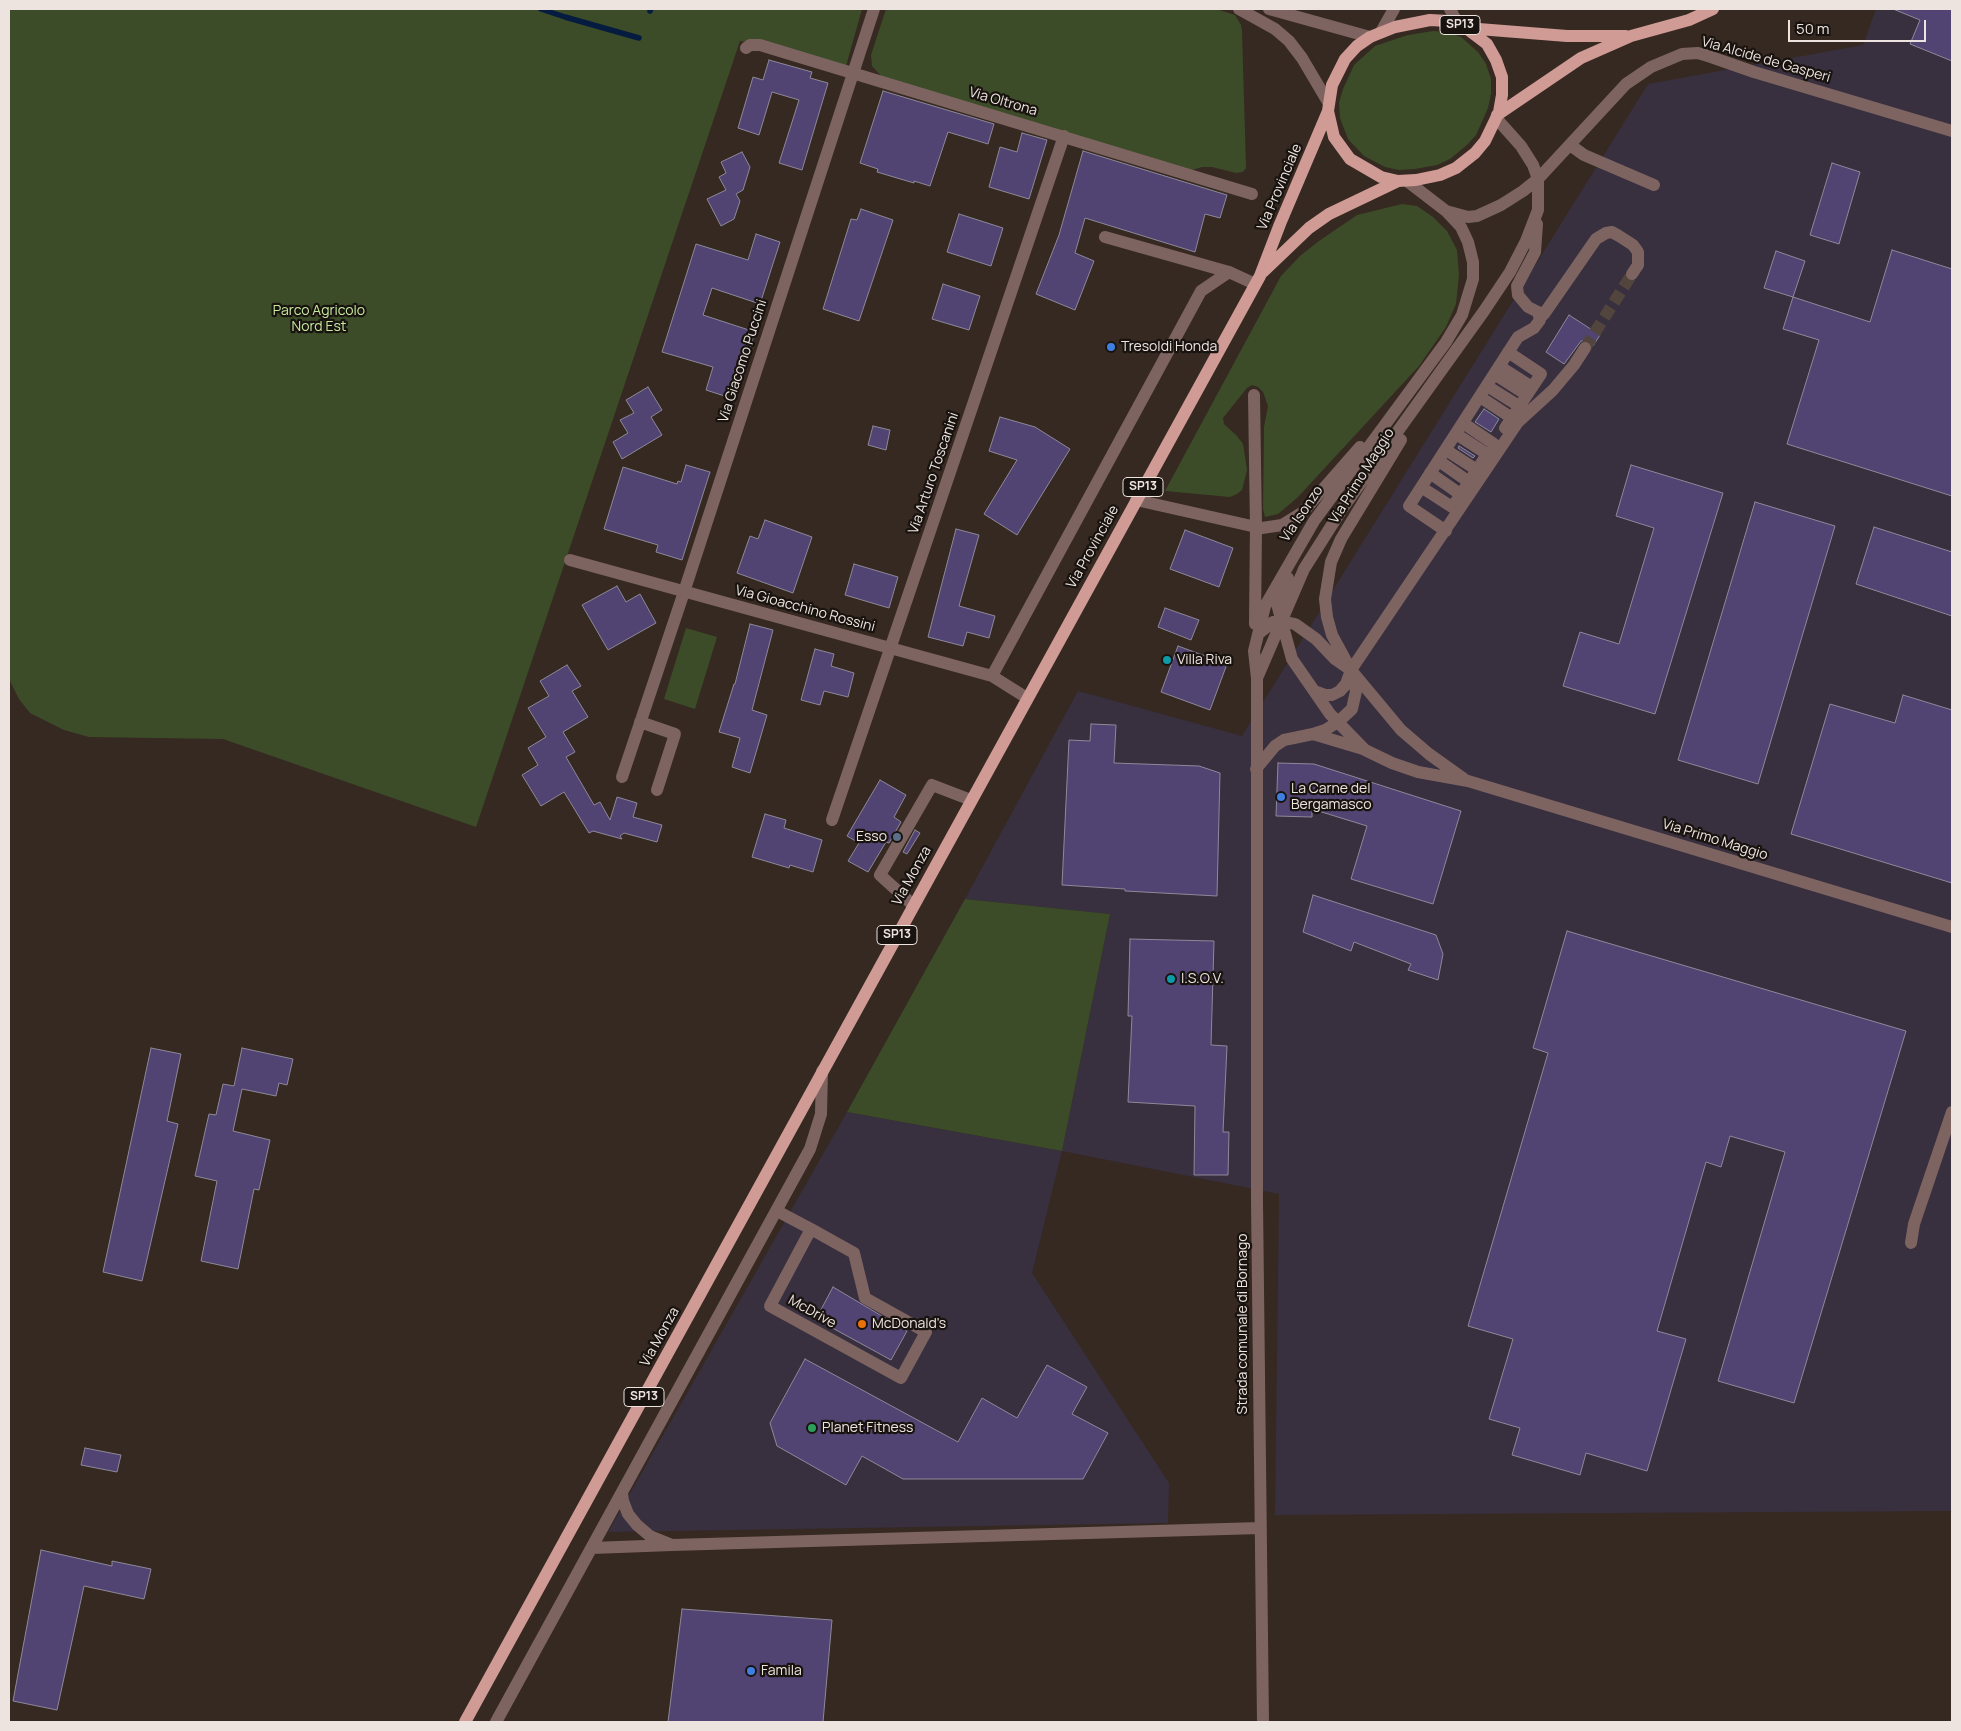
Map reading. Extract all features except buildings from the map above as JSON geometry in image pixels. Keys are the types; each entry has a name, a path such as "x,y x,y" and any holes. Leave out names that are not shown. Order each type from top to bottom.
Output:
{"main road":[{"name":"SP13","path":"1497,116 1581,58 1631,36 1688,20 1714,9"},
{"name":"SP13","path":"1462,26 1487,44 1500,68 1502,95 1497,116 1479,148 1456,168 1440,175 1403,181 1381,177 1350,159 1334,137 1328,107 1332,85 1345,59 1357,46 1375,34 1406,24 1430,20 1462,26 1567,36 1631,36"},
{"name":"Via Provinciale","path":"971,800 1258,280 1328,107"},
{"name":"Via Provinciale","path":"1258,280 1309,228 1329,214 1403,181"},
{"name":"Via Monza","path":"465,1722 971,800"}],"street":[{"name":"Via Giacomo Puccini","path":"622,777 874,9"},
{"path":"1239,9 1264,23 1289,41 1302,58 1328,107"},
{"path":"1277,9 1375,34 1394,9"},
{"path":"1450,9 1462,26"},
{"name":"Via Oltrona","path":"746,48 750,45 760,45 1252,194"},
{"name":"Via Alcide de Gasperi","path":"1446,211 1468,217 1477,216 1501,205 1538,178 1626,84 1638,74 1667,59 1682,54 1698,53 1754,72 1952,131"},
{"path":"1497,116 1521,146 1533,165 1538,178 1535,252 1517,286 1518,295 1528,306 1544,314 1596,239 1606,233 1612,232 1619,236 1633,245 1638,252 1638,265 1632,274"},
{"name":"Via Arturo Toscanini","path":"832,820 1064,136"},
{"path":"1570,145 1584,155 1654,185"},
{"name":"Via Isonzo","path":"1256,925 1257,678 1254,651 1265,606 1292,556 1320,513 1446,342 1462,315 1473,279 1473,262 1468,242 1461,227 1446,211 1403,181"},
{"path":"1257,678 1304,569 1342,509 1510,272 1526,241 1538,210"},
{"path":"1105,237 1258,280"},
{"path":"992,676 1201,291 1229,272"},
{"name":"Via Primo Maggio","path":"1468,781 1429,754 1401,730 1352,670 1332,634 1327,617 1325,599 1331,562 1341,539 1484,311"},
{"path":"1443,529 1409,506 1518,337 1534,328 1540,320 1538,312"},
{"path":"1314,691 1325,695 1332,695 1340,691 1346,684 1352,670 1395,606 1402,587 1518,422 1553,390 1574,365 1585,348"},
{"path":"1443,529 1452,507 1460,494 1541,374 1508,352"},
{"path":"1497,370 1529,391"},
{"path":"1487,386 1519,406"},
{"path":"1136,500 1256,527 1282,525 1303,512 1410,391"},
{"path":"1254,395 1256,527 1254,651"},
{"path":"1480,397 1512,418"},
{"path":"1459,429 1491,449"},
{"path":"1442,455 1477,470"},
{"path":"1442,455 1469,482"},
{"path":"1430,473 1460,494"},
{"path":"1422,487 1452,507"},
{"path":"1281,621 1277,604 1320,513"},
{"name":"Via Gioacchino Rossini","path":"570,560 992,676 1027,698"},
{"path":"1258,634 1273,622 1281,621"},
{"name":"Via Primo Maggio","path":"1352,670 1335,659 1316,639 1302,629 1294,624 1281,621 1292,659 1338,722 1365,750"},
{"path":"1314,734 1338,722 1352,709 1356,691 1352,670"},
{"path":"640,722 675,734 657,790"},
{"name":"Via Primo Maggio","path":"1256,769 1272,750 1284,740 1314,734 1365,750 1418,772 1468,781 1952,927"},
{"path":"913,905 880,875 932,784 971,800"},
{"name":"Strada comunale di Bornago","path":"1256,925 1263,1722"},
{"name":"Via Monza","path":"496,1722 810,1149 821,1114 822,1071"},
{"path":"1911,1243 1914,1224 1952,1112"},
{"path":"777,1211 811,1230"},
{"name":"McDrive","path":"811,1230 854,1253 865,1298 926,1332 901,1378 770,1306 811,1230"},
{"path":"622,1493 628,1514 637,1526 650,1536 672,1545"},
{"path":"592,1548 1260,1528"}],"shaded area":[{"path":"1876,9 1952,9 1952,1511 1275,1515 1279,1194 1062,1151 1110,914 965,899 1078,691 1242,736 1648,84 1863,45"},
{"path":"847,1112 1062,1151 1032,1273 1169,1483 1168,1523 608,1532"}],"green space":[{"name":"Parco Agricolo Nord Est","path":"9,9 862,9 846,66 787,49 740,41 476,827 223,739 89,737 64,730 30,713 19,699 9,679"},
{"path":"886,9 1216,9 1235,15 1242,31 1246,168 1243,172 1236,173 1212,167 1192,170 883,78 872,66 871,55"},
{"path":"1433,31 1447,32 1461,37 1478,52 1486,64 1491,79 1491,94 1488,108 1476,135 1450,159 1437,165 1415,169 1399,170 1385,167 1364,156 1348,139 1340,118 1339,103 1343,89 1354,65 1375,46 1408,35"},
{"path":"1402,204 1417,206 1433,217 1447,231 1457,250 1459,275 1456,304 1446,327 1419,366 1297,498 1278,514 1265,517 1263,509 1264,427 1268,406 1263,392 1258,387 1252,385 1247,388 1223,418 1224,424 1243,444 1247,470 1242,490 1230,497 1165,491 1281,276 1300,256 1357,215"},
{"path":"686,628 717,637 695,709 664,699"},
{"path":"965,899 1110,914 1062,1151 847,1112"}],"waterway":[{"path":"541,9 639,38"}],"tunnel":[{"path":"1585,348 1632,274"}],"place":[{"name":"Tresoldi Honda","path":"1111,347"},
{"name":"Villa Riva","path":"1167,660"},
{"name":"La Carne del Bergamasco","path":"1281,797"},
{"name":"Esso","path":"897,837"},
{"name":"I.S.O.V.","path":"1171,979"},
{"name":"McDonald's","path":"862,1324"},
{"name":"Planet Fitness","path":"812,1428"},
{"name":"Famila","path":"751,1671"}]}
